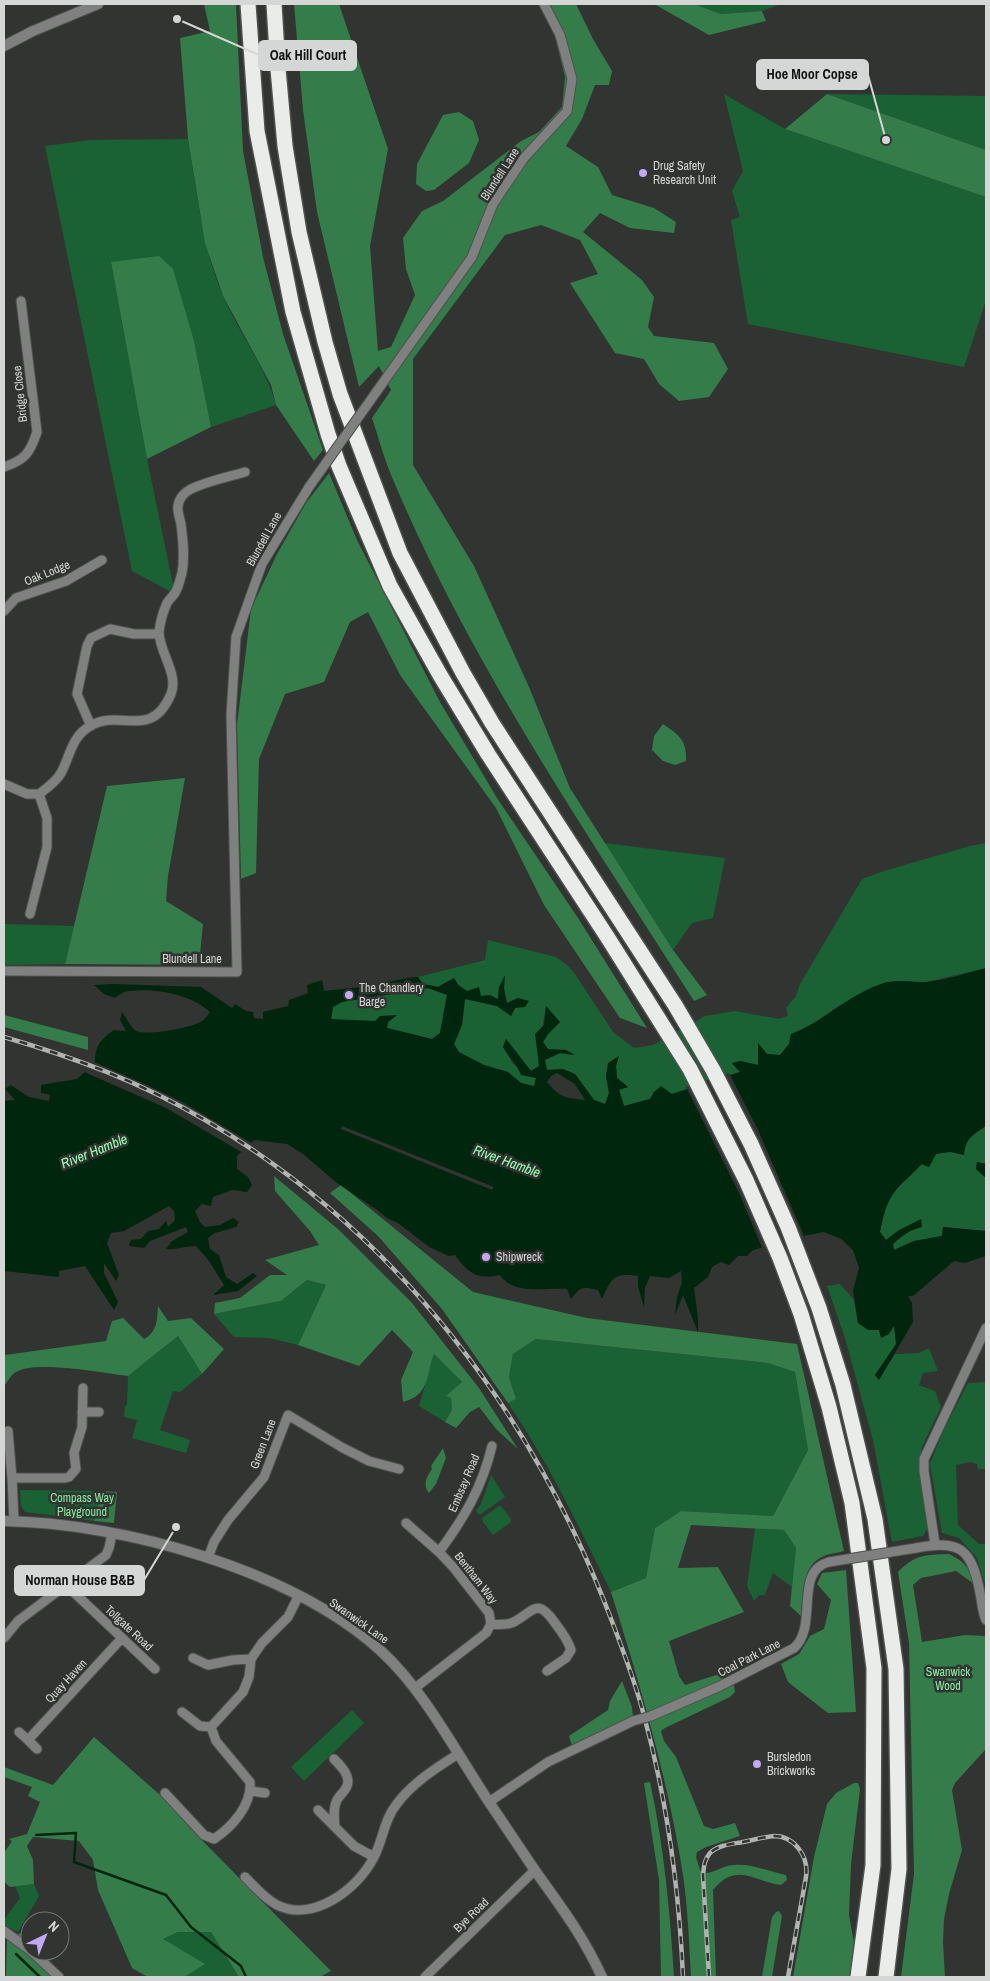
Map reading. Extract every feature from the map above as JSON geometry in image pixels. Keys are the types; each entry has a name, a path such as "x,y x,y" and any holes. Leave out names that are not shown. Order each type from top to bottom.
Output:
{"highway":[{"path":"248,4 257,130 293,312 339,466 390,586 440,675 493,762 658,1015 690,1068 728,1142 777,1250 801,1314 829,1407 852,1504 874,1668 873,1865 858,1977"},
{"path":"274,4 285,146 299,232 324,342 340,394 400,553 454,657 492,723 675,1004 713,1070 751,1144 788,1227 819,1308 843,1385 875,1520 896,1669 899,1869 886,1977"}],"street":[{"path":"4,46 33,31 98,4"},
{"name":"Blundell Lane","path":"4,970 237,972 231,715 236,637 262,564 309,488 472,256 494,204 524,158 567,111 572,80 560,35 544,4"},
{"name":"Bridge Close","path":"4,468 26,456 32,448 37,432 21,301"},
{"path":"4,784 27,794 39,794 56,780 61,773 72,746 81,732 103,721 146,721 156,716 164,708 172,693 172,679 159,634 161,618 168,602 176,592 182,571 182,534 177,507 181,496 190,489 245,472"},
{"name":"Oak Lodge","path":"4,611 16,598 66,581 102,560"},
{"path":"90,726 78,694 86,646 91,638 110,629 134,634 159,634"},
{"path":"30,914 47,847 46,818 39,794"},
{"path":"986,1328 924,1459 924,1471 935,1544 946,1544 957,1548 971,1561 977,1573 986,1620"},
{"path":"12,1478 65,1478 74,1473 76,1469 74,1453 80,1437 83,1388"},
{"path":"82,1412 99,1412"},
{"name":"Green Lane","path":"208,1558 214,1542 228,1520 264,1477 288,1415 342,1448 369,1461 398,1469"},
{"path":"8,1431 12,1478 9,1521"},
{"name":"Embsay Road","path":"439,1552 467,1511 487,1465 492,1446"},
{"name":"Swanwick Lane","path":"9,1521 52,1524 112,1534 180,1549 238,1568 298,1596 358,1632 382,1652 415,1688 489,1802 579,1932 602,1977"},
{"name":"Bentham Way","path":"406,1523 439,1552 489,1613 491,1624 486,1633 415,1688"},
{"path":"4,1638 18,1621 106,1555 112,1534"},
{"name":"Coal Park Lane","path":"489,1802 548,1762 633,1721 651,1716 720,1686 794,1648 801,1641 805,1630 810,1581 819,1566 828,1562 935,1544"},
{"name":"Tollgate Road","path":"66,1585 154,1669"},
{"path":"210,1727 243,1692 249,1677 251,1659 262,1643 288,1617 298,1596"},
{"path":"491,1624 502,1625 514,1622 532,1609 541,1609 549,1614 569,1642 571,1650 566,1658 547,1671"},
{"name":"Quay Haven","path":"28,1740 122,1638"},
{"path":"193,1658 208,1665 251,1659"},
{"path":"182,1712 200,1726 210,1727"},
{"path":"166,1793 204,1835 214,1839 234,1822 251,1791 250,1782 216,1742 210,1727"},
{"path":"19,1732 37,1749"},
{"path":"245,1877 267,1899 291,1910 311,1909 324,1904 348,1890 366,1870 374,1857 388,1819 398,1802 426,1774 458,1754"},
{"path":"334,1759 346,1772 347,1782 347,1786 336,1801 335,1827"},
{"path":"251,1791 266,1793"},
{"path":"318,1810 354,1846 374,1857"},
{"name":"Bye Road","path":"425,1977 535,1870"},
{"path":"4,1931 20,1943"},
{"path":"41,1961 59,1977"}],"green space":[{"path":"204,4 236,4 243,151 263,257 283,334 323,450 314,461 276,405 271,385 223,296 205,243 188,139 180,38 210,31"},
{"path":"294,4 339,4 388,149 370,246 378,351 391,347 415,295 406,269 403,238 422,211 443,201 521,141 539,132 562,107 565,77 555,37 541,4 576,4 593,39 612,71 609,85 595,85 582,119 566,146 598,167 612,195 654,208 676,222 674,233 630,228 600,213 583,232 642,280 654,297 648,327 654,336 714,343 728,369 709,397 679,401 659,384 644,359 615,353 570,283 598,274 580,240 541,225 505,235 413,359 413,465 474,566 529,687 570,788 673,950 707,995 694,1001 533,748 495,683 425,550 391,474 372,418 391,390 379,366 359,387 317,212 303,110"},
{"path":"654,4 694,4 721,14 762,11 766,21 709,35"},
{"path":"694,4 781,4 762,11 721,14"},
{"path":"724,94 785,129 986,197 986,300 964,367 748,324 731,220 740,217 732,191 743,171"},
{"path":"827,94 986,96 986,150"},
{"path":"827,94 986,150 986,197 785,129"},
{"path":"459,112 473,121 479,140 469,163 434,190 426,191 416,184 417,164 443,115"},
{"path":"188,139 201,219 216,277 229,310 259,363 276,405 211,427 194,341 111,262 147,459 175,594 132,571 45,146 90,140"},
{"path":"159,256 173,269 194,341 211,427 147,459 111,262"},
{"path":"329,473 357,540 440,702 497,798 578,918 647,1028 620,1018 544,905 496,808 400,675 368,612 350,622 324,682 285,694 259,759 256,873 241,879 237,725 251,609 277,554 306,503"},
{"path":"663,724 681,739 685,748 686,761 675,765 663,761 652,750 654,736"},
{"path":"185,778 168,876 166,901 203,924 199,965 65,964 107,786"},
{"path":"604,843 725,858 713,918 692,923 673,950"},
{"path":"986,843 986,968 926,982 903,981 840,1005 806,1029 791,1034 789,1044 780,1055 767,1054 758,1044 758,1065 740,1061 732,1064 740,1072 672,1094 654,1092 650,1099 624,1106 619,1089 628,1087 617,1078 616,1066 618,1056 606,1076 609,1093 605,1104 594,1100 575,1074 563,1069 547,1070 544,1060 560,1053 573,1055 566,1050 548,1050 543,1042 560,1022 546,1007 538,1051 539,1066 531,1071 506,1039 503,1047 513,1064 536,1078 534,1087 521,1083 508,1072 484,1065 459,1053 454,1044 462,1025 465,999 497,1006 511,1016 515,1008 528,1001 518,998 507,1003 504,989 499,987 498,999 479,996 468,991 462,988 454,978 438,987 423,984 418,977 485,960 488,940 556,957 575,974 613,1032 634,1048 653,1045 705,1016 735,1011 779,1019 788,1016 786,1008 796,996 800,984 862,879 970,846"},
{"path":"4,924 74,926 65,964 4,965"},
{"path":"428,988 447,995 440,1033 432,1039 387,1028 388,1022 396,1016 375,1021 331,1020 333,1007 342,1002"},
{"path":"4,1015 88,1037 88,1050 4,1027"},
{"path":"986,1126 986,1164 977,1162 976,1169 986,1178 986,1231 943,1227 942,1236 914,1241 894,1250 893,1244 911,1230 922,1227 899,1230 886,1240 880,1232 886,1208 896,1190 922,1164 929,1167 936,1154 958,1146"},
{"path":"274,1176 338,1229 412,1303 479,1388 518,1449 497,1430 479,1407 470,1412 456,1428 445,1422 452,1410 451,1398 446,1396 462,1382 434,1354 423,1389 412,1399 403,1402 401,1380 413,1352 392,1330 359,1366 298,1345 326,1285 307,1280 281,1301 214,1314 215,1303 240,1298 270,1275 287,1275 265,1260 319,1245 310,1231 275,1191"},
{"path":"341,1185 473,1292 587,1318 797,1344 844,1551 824,1556 816,1560 811,1566 807,1573 803,1590 801,1616 790,1606 796,1548 784,1530 691,1525 678,1568 718,1567 744,1612 669,1641 679,1676 685,1685 735,1669 744,1669 733,1679 735,1692 730,1697 661,1731 664,1741 676,1757 704,1826 713,1829 735,1823 740,1836 706,1847 697,1852 696,1857 700,1870 703,1873 707,1873 730,1865 747,1865 786,1875 787,1880 781,1885 746,1875 738,1875 722,1881 713,1890 716,1977 691,1977 685,1888 670,1803 643,1697 611,1592 646,1578 655,1528 681,1511 773,1516 808,1450 795,1372 768,1363 536,1339 513,1354 509,1377 516,1399 508,1403 442,1309 378,1236 330,1193"},
{"path":"307,1280 326,1285 298,1345 269,1338 234,1337 214,1314 281,1301"},
{"path":"840,1284 854,1300 858,1323 894,1325 897,1344 875,1375 879,1379 895,1354 919,1353 929,1348 938,1371 923,1373 919,1385 935,1391 941,1407 922,1447 920,1461 928,1528 923,1536 892,1542 873,1440 845,1338 827,1286"},
{"path":"158,1306 168,1321 191,1318 224,1349 202,1374 178,1336 128,1376 70,1368 38,1367 16,1372 4,1386 5,1355 106,1341 112,1321 123,1318 144,1339 154,1329 157,1321"},
{"path":"178,1336 202,1374 180,1392 173,1391 160,1430 190,1440 186,1453 132,1438 137,1420 124,1417 125,1406 127,1405 128,1376"},
{"path":"536,1339 768,1363 795,1372 808,1450 773,1516 681,1511 655,1528 646,1578 611,1592 550,1472 508,1403 516,1399 509,1377 513,1354"},
{"path":"434,1354 462,1382 447,1396 451,1398 452,1410 445,1422 419,1406"},
{"path":"986,1382 986,1469 978,1469 977,1464 970,1462 956,1465 958,1525 979,1544 986,1544 986,1588 977,1558 959,1538 942,1533 930,1464 942,1433 968,1383"},
{"path":"443,1448 446,1458 436,1484 429,1493 426,1481 432,1469 431,1466"},
{"path":"491,1475 505,1497 481,1514 478,1514 476,1511 481,1504"},
{"name":"Compass Way Playground","path":"20,1490 102,1491 94,1521 25,1512 21,1506"},
{"path":"102,1491 117,1492 114,1523 94,1521"},
{"path":"499,1506 511,1519 511,1522 493,1535 482,1518"},
{"path":"755,1528 784,1530 796,1548 792,1587 773,1573 765,1595 759,1595 754,1601 747,1586"},
{"name":"Swanwick Wood","path":"949,1554 966,1566 974,1584 956,1571 921,1578 913,1585 922,1642 965,1635 986,1636 986,1749 955,1783 952,1790 962,1850 944,1919 945,1977 901,1977 914,1874 909,1643 898,1572 915,1559"},
{"path":"846,1570 856,1712 828,1713 788,1682 781,1664 799,1654 810,1636 824,1629 831,1600 817,1584 822,1573"},
{"path":"622,1681 632,1707 633,1718 572,1746 569,1736 608,1710 610,1701"},
{"path":"352,1710 364,1723 304,1781 291,1767"},
{"path":"94,1737 167,1801 190,1828 331,1971 320,1977 239,1977 211,1932 178,1932 163,1939 205,1964 184,1977 148,1977 132,1968 98,1890 93,1860 79,1841 33,1837 27,1846 33,1860 34,1884 10,1887 4,1882 4,1853 12,1841 9,1839 27,1834 40,1802 28,1796 32,1787 4,1777 4,1767 53,1785"},
{"path":"650,1782 666,1879 674,1977 661,1977 659,1880 644,1783"},
{"path":"854,1783 858,1783 860,1789 851,1864 849,1915 854,1943 850,1977 793,1977 814,1857 827,1804 836,1793"},
{"path":"34,1884 39,1896 30,1911 20,1911 20,1929 18,1932 4,1925 4,1920 20,1898 15,1886"},
{"path":"779,1911 782,1916 772,1977 762,1977 772,1917"},
{"path":"4,1929 20,1934 20,1961 50,1961 63,1977 6,1977 7,1938 4,1937"},
{"path":"178,1932 211,1932 239,1977 184,1977 162,1939"}],"water":[{"name":"River Hamble","path":"986,968 986,1126 970,1138 964,1155 950,1152 936,1154 929,1167 921,1164 899,1186 890,1199 880,1232 886,1240 899,1230 921,1219 922,1227 910,1231 900,1238 893,1244 894,1250 914,1241 942,1236 943,1227 986,1231 986,1256 965,1263 954,1261 913,1296 908,1296 912,1303 913,1322 879,1380 875,1375 896,1344 894,1326 889,1334 881,1338 879,1330 868,1330 858,1323 853,1291 859,1268 853,1250 841,1239 824,1232 753,1250 747,1256 738,1256 729,1265 721,1262 712,1267 708,1277 694,1288 698,1332 683,1295 675,1315 677,1297 682,1282 681,1271 669,1278 650,1276 645,1288 644,1308 638,1286 638,1276 624,1275 615,1278 611,1281 602,1299 598,1290 583,1288 571,1299 567,1289 522,1288 506,1282 500,1275 479,1276 469,1271 455,1255 449,1256 429,1247 398,1223 387,1218 337,1183 303,1154 287,1144 254,1140 237,1156 237,1169 248,1177 252,1185 247,1192 232,1190 213,1197 211,1206 202,1204 195,1211 200,1222 205,1227 220,1225 233,1218 239,1222 236,1227 215,1233 208,1238 210,1249 219,1255 226,1277 237,1284 253,1273 257,1276 238,1291 213,1295 224,1285 209,1261 196,1246 166,1249 172,1241 188,1232 186,1227 150,1241 144,1248 129,1246 131,1240 141,1239 148,1231 159,1229 166,1221 168,1227 175,1220 174,1211 169,1206 124,1231 111,1233 107,1243 119,1275 116,1281 104,1263 104,1273 118,1302 114,1310 85,1266 59,1271 59,1277 4,1271 4,1101 15,1100 5,1089 11,1085 29,1097 49,1101 50,1095 41,1093 41,1085 77,1079 95,1063 97,1048 102,1040 114,1030 126,1031 120,1020 122,1012 136,1031 149,1033 197,1024 210,1012 193,1001 172,994 139,990 123,992 115,998 104,994 94,985 201,987 232,1008 235,1004 246,1011 253,1012 254,1018 263,1019 263,1012 288,1006 289,1000 308,993 307,985 322,980 324,991 361,987 366,989 405,978 418,977 423,984 438,987 454,978 458,985 467,991 479,987 481,996 490,995 498,999 499,987 505,975 504,989 507,1003 518,998 529,1001 525,1007 515,1008 511,1016 497,1006 465,999 462,1025 454,1044 459,1052 484,1065 508,1072 521,1083 534,1086 536,1078 521,1075 503,1047 506,1039 531,1071 539,1066 535,1034 544,1025 546,1006 560,1022 543,1042 548,1049 566,1050 575,1055 560,1053 545,1060 547,1070 563,1069 575,1074 594,1100 605,1104 609,1093 606,1076 608,1063 619,1056 616,1066 617,1078 628,1087 619,1090 624,1106 650,1099 661,1086 672,1094 740,1072 732,1063 740,1061 758,1065 758,1043 767,1054 780,1055 789,1044 791,1034 814,1023 858,995 886,982 934,981","holes":["428,988 447,995 440,1033 432,1039 387,1028 388,1022 397,1015 380,1016 375,1021 331,1019 333,1007 342,1002","557,1073 575,1084 585,1100 573,1099 556,1091 547,1082 551,1076"]},
{"path":"977,1162 986,1164 986,1178 976,1169"}],"pier":[{"path":"92,1061 184,1103 253,1144 243,1153 166,1108 82,1071"},
{"path":"729,1073 758,1130 805,1238 763,1250 739,1193 686,1087"},
{"path":"342,1126 494,1187 492,1190 341,1129"}],"waterway":[{"path":"36,1835 76,1833 74,1862 166,1895 191,1927 241,1966 246,1977"},
{"path":"16,1954 40,1977"}],"railway":[{"path":"4,1037 82,1062 156,1094 205,1120 274,1165 339,1217 398,1274 452,1336 501,1403 544,1474 581,1548 613,1624 643,1712 659,1778 675,1877 683,1977"},
{"path":"709,1977 703,1875 707,1858 713,1850 730,1844 774,1836 788,1840 799,1849 803,1855 806,1869 788,1977"}],"place":[{"name":"Oak Hill Court","path":"177,19"},
{"name":"Hoe Moor Copse","path":"886,140"},
{"name":"Drug Safety Research Unit","path":"643,173"},
{"name":"The Chandlery Barge","path":"349,995"},
{"name":"Shipwreck","path":"486,1257"},
{"name":"Norman House B&B","path":"176,1527"},
{"name":"Bursledon Brickworks","path":"757,1764"}]}
